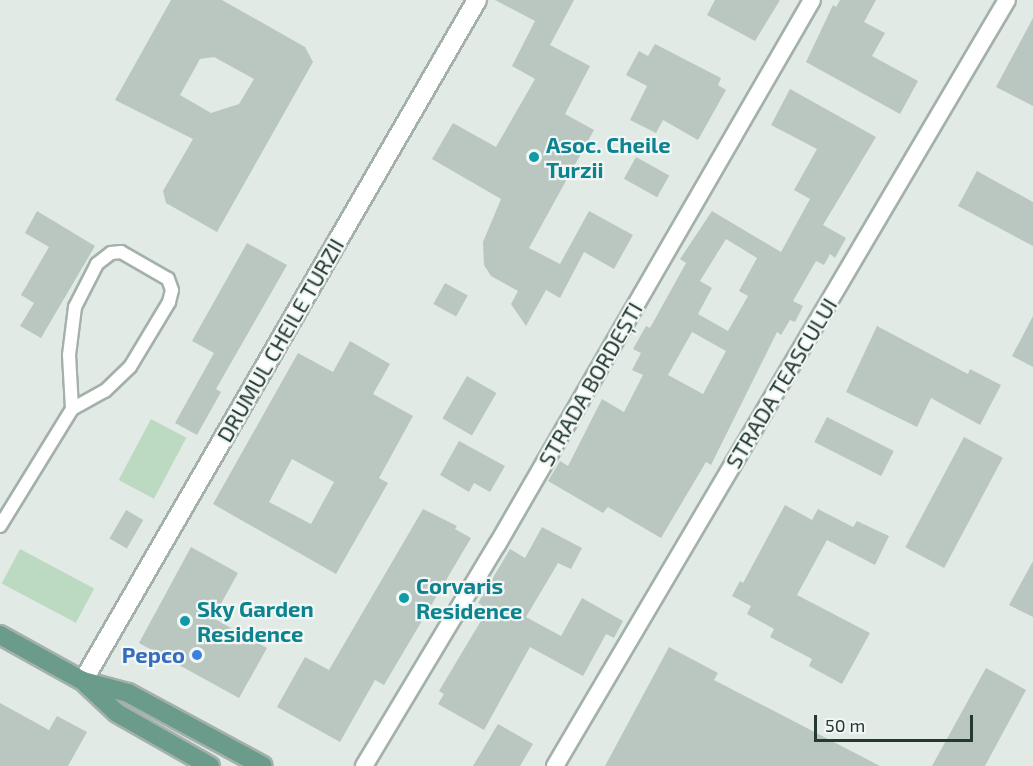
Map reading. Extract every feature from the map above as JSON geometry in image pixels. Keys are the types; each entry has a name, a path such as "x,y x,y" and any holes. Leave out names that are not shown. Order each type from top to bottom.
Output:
{"main road":[{"path":"0,635 83,681 128,693 263,766"},
{"path":"83,681 117,713 210,766"}],"street":[{"name":"DRUMUL CHEILE TURZII","path":"83,681 477,0"},
{"name":"STRADA BORDEȘTI","path":"364,766 509,524 812,0"},
{"name":"STRADA TEASCULUI","path":"555,766 1007,0"},
{"path":"0,526 72,409 105,392 130,367 169,302 168,279 121,252 111,253 97,264 75,307 69,355 72,409"}],"green space":[{"path":"151,419 186,438 154,499 119,480"},
{"path":"20,549 94,588 76,623 2,583"}],"building":[{"path":"171,0 222,0 305,47 313,62 217,232 166,203 163,191 193,139 115,100","holes":["214,57 254,79 239,104 211,113 180,95 200,59"]},
{"path":"495,0 574,0 550,45 590,66 565,114 594,130 529,248 560,264 589,211 633,235 614,269 584,252 560,298 546,290 526,326 511,304 518,291 491,276 484,265 483,242 501,199 432,159 453,123 496,147 535,79 512,66 535,21"},
{"path":"715,0 780,0 755,41 707,15"},
{"path":"840,0 876,0 864,22 885,33 872,56 918,81 900,114 806,62 833,5 836,7"},
{"path":"1033,18 1033,106 996,87"},
{"path":"655,44 721,78 718,85 726,90 698,140 663,120 656,133 630,120 647,86 626,75 639,51 648,56"},
{"path":"790,89 876,137 823,225 846,238 835,258 830,254 824,265 816,261 793,301 803,306 795,322 790,320 781,335 777,332 711,465 706,462 661,538 608,507 603,513 548,481 560,461 568,466 602,399 624,412 643,375 632,370 641,353 633,349 646,326 650,328 686,263 680,259 712,211 781,252 810,199 794,190 817,149 771,125","holes":["726,239 757,258 739,291 748,296 728,331 698,314 712,288 700,281","692,332 726,351 703,394 668,375"]},
{"path":"636,157 669,175 657,197 624,179"},
{"path":"977,171 1033,202 1033,246 958,206"},
{"path":"37,211 95,246 41,338 20,326 34,303 21,295 49,247 25,233"},
{"path":"247,243 287,265 216,389 221,392 197,435 175,423 214,353 192,341"},
{"path":"445,283 468,296 456,317 433,304"},
{"path":"1033,316 1033,367 1012,356"},
{"path":"877,326 968,374 970,369 1001,385 980,425 931,398 917,427 846,392"},
{"path":"350,341 390,364 373,394 413,416 379,478 388,483 336,574 213,504 298,353 333,372","holes":["292,459 334,482 311,524 269,502"]},
{"path":"467,376 496,393 472,435 442,418"},
{"path":"827,417 894,451 881,476 814,442"},
{"path":"964,437 1003,458 944,568 905,547"},
{"path":"459,441 505,466 490,492 474,483 469,492 440,475"},
{"path":"785,505 812,520 818,509 853,527 857,521 889,536 875,565 827,540 797,595 870,633 842,684 809,666 812,659 770,637 774,629 747,614 751,606 732,596 740,581 743,583"},
{"name":"Corvaris Residence","path":"423,509 457,526 455,529 471,538 384,685 375,680 340,742 277,707 305,657 329,670"},
{"path":"126,510 143,520 127,549 110,539"},
{"path":"542,527 582,548 571,569 558,563 526,617 561,636 582,598 623,621 614,638 606,634 583,676 530,647 484,730 438,704 444,694 439,691 488,609 478,603 510,549 525,558"},
{"name":"Sky Garden Residence","path":"191,547 238,573 213,618 267,648 239,698 139,643"},
{"path":"1033,561 1033,617 1009,605"},
{"path":"669,647 718,673 714,680 880,766 605,766"},
{"path":"986,668 1026,690 985,766 932,766"},
{"path":"0,703 49,730 57,716 87,732 68,766 0,766"},
{"path":"498,724 533,744 520,766 473,766"}],"place":[{"name":"Asoc. Cheile Turzii","path":"534,157"},
{"name":"Corvaris Residence","path":"404,598"},
{"name":"Sky Garden Residence","path":"185,621"},
{"name":"Pepco","path":"197,655"}]}
